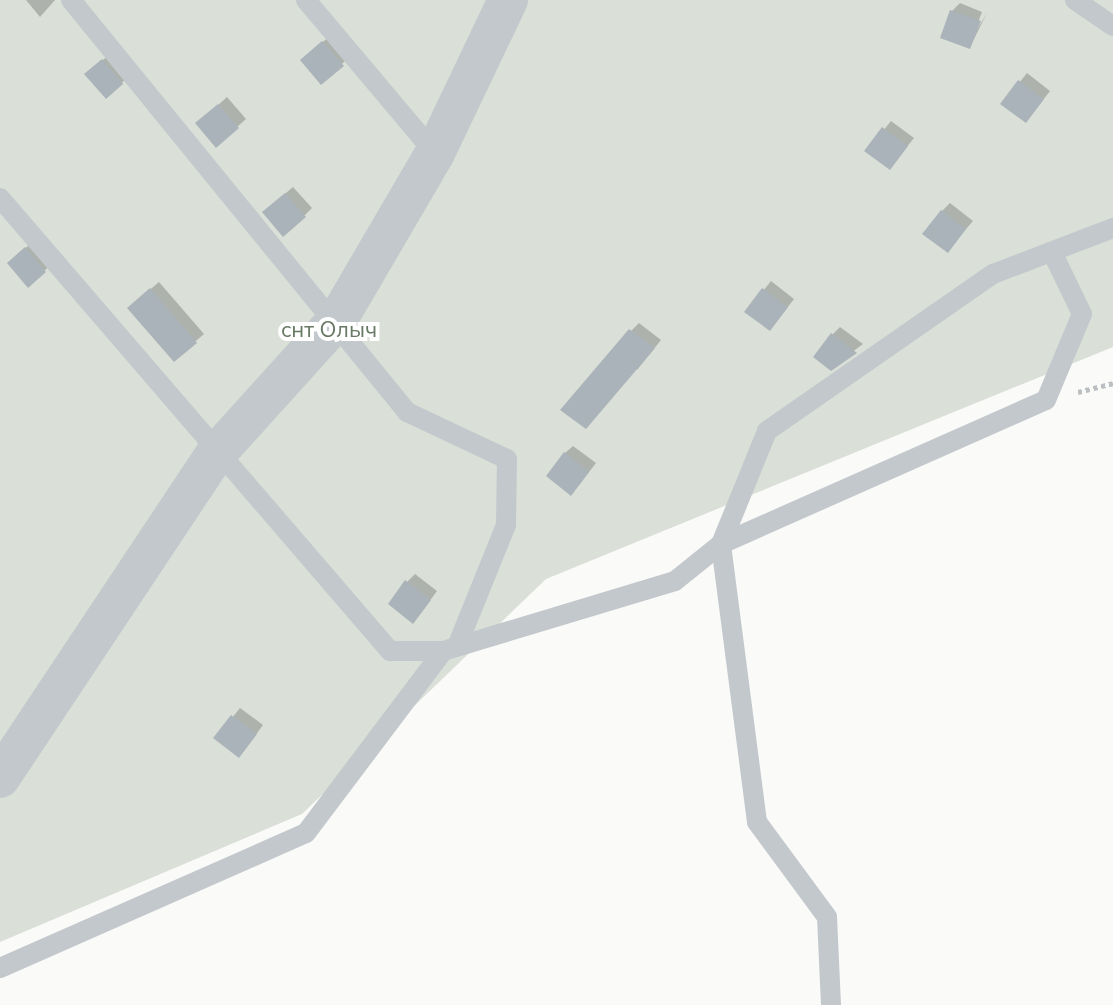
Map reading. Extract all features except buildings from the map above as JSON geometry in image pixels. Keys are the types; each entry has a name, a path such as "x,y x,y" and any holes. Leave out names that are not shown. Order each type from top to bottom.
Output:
{"street":[{"path":"0,778 215,455 338,319 435,153 508,0"}],"lane":[{"path":"0,968 306,833 450,649 506,525 507,459 407,412 338,319 71,0"},
{"path":"306,0 435,153"},
{"path":"1075,0 1113,26"},
{"path":"0,198 215,455 390,651 450,649 675,581 721,544 1046,400 1082,314 1052,252"},
{"path":"831,1005 827,917 757,822 721,544 767,431 993,274 1113,228"}],"green space":[{"name":"снт Олыч","path":"0,0 1113,0 1113,347 546,579 302,814 0,942"}]}
